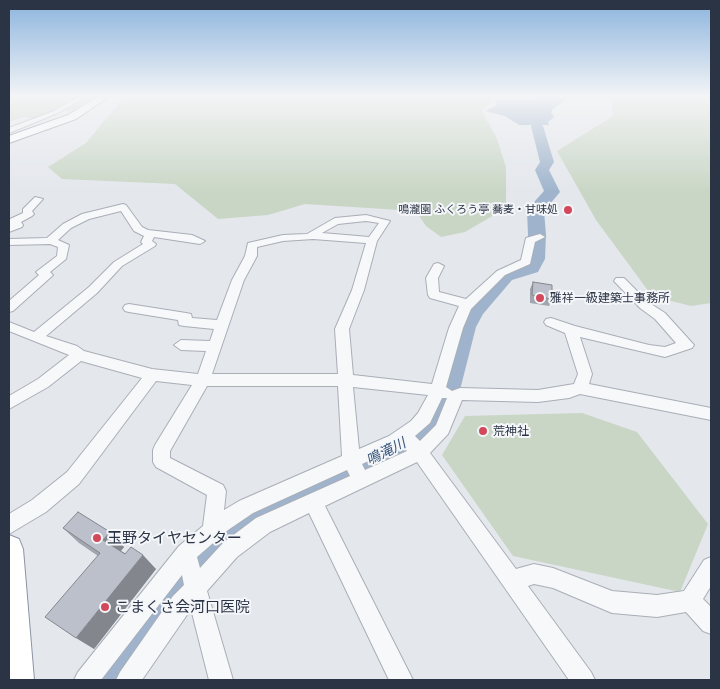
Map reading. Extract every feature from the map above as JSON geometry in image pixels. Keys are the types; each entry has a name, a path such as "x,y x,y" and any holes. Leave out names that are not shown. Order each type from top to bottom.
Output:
{"highway":[{"path":"9,140 40,128"},
{"path":"9,549 17,680"}],"street":[{"path":"10,223 29,214 26,211 38,199"},
{"path":"50,241 66,226 86,216 110,212 123,207 138,229 150,235 192,238 200,241"},
{"path":"311,236 336,221 366,218 385,221 372,241 358,290 342,329 344,380 356,470"},
{"path":"35,338 93,290 118,264 151,244 146,242 150,235"},
{"path":"128,680 212,531 217,491 162,462 161,450 203,380 224,325 238,280 251,256 252,245 283,238 311,236 372,241"},
{"path":"212,531 246,507 356,470 442,429 456,328 468,304 501,273 526,262 530,240 537,238"},
{"path":"9,242 50,241 64,245 62,257 42,272 47,275 9,308"},
{"path":"438,266 432,278 434,296 468,304"},
{"path":"551,322 571,330 649,350 665,352 687,345 674,334 660,316 644,305 620,281"},
{"path":"129,308 186,317 184,322 224,325"},
{"path":"9,326 35,338 72,350 79,355 152,376 203,380 344,380 460,394 538,396 568,392 580,388 711,414"},
{"path":"571,330 585,374 580,388"},
{"path":"181,345 216,346"},
{"path":"9,403 43,383 79,355"},
{"path":"9,525 39,506 73,478 152,376"},
{"path":"411,443 583,680"},
{"path":"86,680 191,569 230,550 263,526 314,504 356,470"},
{"path":"314,504 400,680"},
{"path":"512,581 534,574 553,578 612,602 657,606 690,601 711,567"},
{"path":"191,569 221,680"},
{"path":"690,601 711,623"}],"green space":[{"path":"98,128 491,128 497,139 506,167 506,208 465,232 441,237 426,226 416,211 305,204 268,215 218,219 175,184 62,179 48,167 86,143"},
{"path":"594,128 711,128 711,303 691,306 652,296 596,220 557,151"},
{"path":"582,413 637,432 708,524 680,592 513,556 442,455 465,416"}],"building":[{"path":"533,282 552,285 552,299 532,295"},
{"path":"78,512 110,532 103,540 125,554 131,547 143,555 76,638 45,617 100,553 63,528"}],"waterway":[{"name":"鳴滝川","path":"538,128 545,154"},
{"name":"鳴滝川","path":"105,680 181,576 198,557 226,532 269,504 349,472 397,448 426,429 448,386 465,327 473,311 505,276 531,268 535,259 537,235 535,210 552,192 542,170 547,162 545,156"}],"place":[{"name":"鳴瀧園 ふくろう亭 蕎麦・甘味処","path":"568,210"},
{"name":"雅祥一級建築士事務所","path":"540,298"},
{"name":"荒神社","path":"483,431"},
{"name":"玉野タイヤセンター","path":"97,538"},
{"name":"こまくさ会河口医院","path":"105,607"}]}
